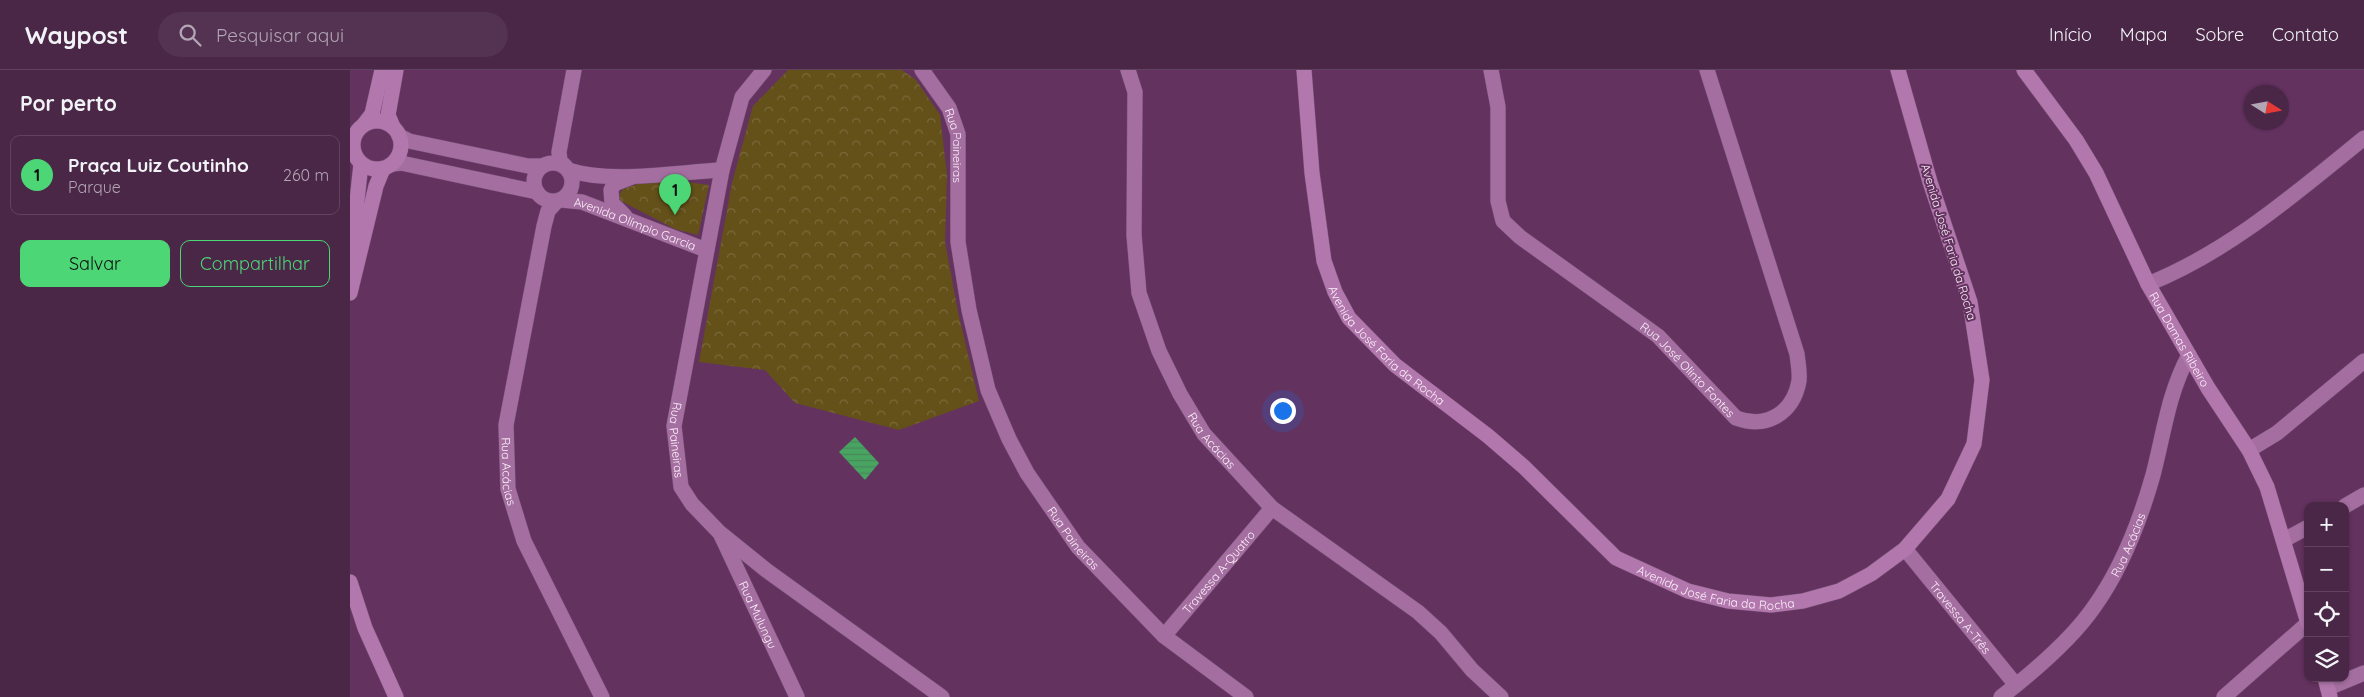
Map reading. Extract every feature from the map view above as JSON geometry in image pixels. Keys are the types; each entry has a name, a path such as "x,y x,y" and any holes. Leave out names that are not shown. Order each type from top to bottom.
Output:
{"street":[{"path":"350,270 356,160 352,148 354,136 359,126 374,107 382,70"},
{"path":"350,293 376,186 400,151 396,131 388,115 396,70"},
{"path":"356,160 368,168 401,163 538,194 546,200 559,200 567,195 572,186 567,168 560,161 560,143 574,70"},
{"name":"Rua Paineiras","path":"764,70 742,97 722,170 706,250 674,426 681,487 692,504 719,532 766,570 942,697"},
{"name":"Rua Paineiras","path":"922,70 949,108 958,134 958,242 969,310 988,390 1027,472 1078,547 1164,636 1246,697"},
{"name":"Rua Acácias","path":"1128,70 1135,92 1134,235 1139,293 1159,351 1180,394 1204,434 1272,508 1418,612 1441,633 1472,670 1501,697"},
{"name":"Avenida José Faria da Rocha","path":"1304,70 1312,174 1324,262 1334,292 1349,318 1395,365 1488,436 1524,467 1616,558 1688,591 1728,601 1771,605 1803,601 1839,591 1871,574 1905,549 1948,499 1974,444 1982,380 1970,302 1930,182 1898,70"},
{"name":"Rua José Olinto Fontes","path":"1491,70 1498,107 1498,201 1503,220 1520,237 1658,336 1736,418 1750,423 1767,420 1788,408 1799,381 1797,354 1707,70"},
{"name":"Rua Damas Ribeiro","path":"2024,70 2076,140 2096,173 2148,284 2189,355 2249,450 2267,487 2304,609"},
{"path":"359,126 375,120 384,122 409,141 532,167 556,162 567,168 588,174 636,176 722,170"},
{"path":"2148,284 2170,275 2246,232 2364,138"},
{"path":"538,194 534,179 544,165 554,157 560,143"},
{"path":"630,221 612,202 612,190 614,184 636,176"},
{"name":"Rua Acácias","path":"538,194 544,210 544,226"},
{"name":"Rua Acácias","path":"559,200 548,211 544,226 506,425 508,489 524,541 602,697"},
{"name":"Avenida Olímpio Garcia","path":"559,200 582,202 706,250"},
{"name":"Rua Acácias","path":"2001,697 2054,650 2094,608 2113,577 2131,540 2153,475 2176,380 2189,355"},
{"path":"2249,450 2277,433 2364,361"},
{"path":"2349,504 2364,495"},
{"name":"Travessa A-Quatro","path":"1164,636 1272,508"},
{"path":"2284,540 2304,528"},
{"name":"Rua Mulungu","path":"719,532 797,697"},
{"name":"Travessa A-Três","path":"1905,549 2016,685"},
{"path":"350,582 366,628 396,697"},
{"path":"2224,697 2304,627"},
{"path":"2328,688 2364,673"}],"green space":[{"path":"788,70 902,70 916,80 940,115 947,175 945,242 958,312 979,401 899,430 795,403 765,370 699,362 732,183 753,106"},
{"path":"680,181 709,185 698,235 675,229 621,201 619,196 623,189 641,183"}],"shaded area":[{"path":"855,437 879,463 865,480 839,452"}],"place":[{"name":"Praça Luiz Coutinho","path":"675,215"}]}
